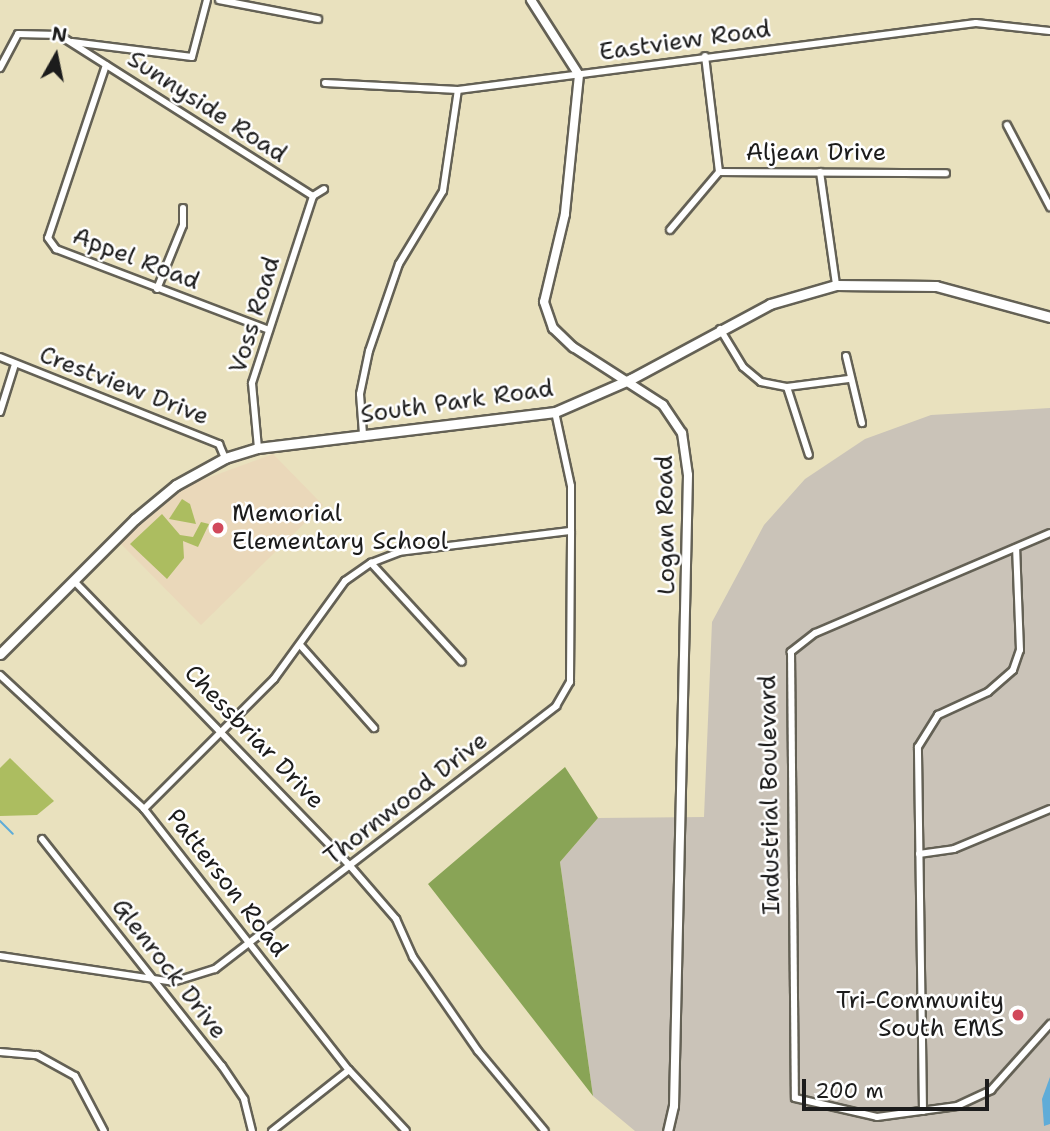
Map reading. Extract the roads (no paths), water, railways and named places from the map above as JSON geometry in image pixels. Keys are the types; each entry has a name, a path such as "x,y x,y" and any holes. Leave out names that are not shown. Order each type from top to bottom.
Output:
{"main road":[{"name":"South Park Road","path":"0,654 176,485 225,458 258,448 555,412 631,379 770,304 836,285 936,286 1050,317"}],"street":[{"path":"0,68 9,41 24,31 70,41 192,57 207,0"},
{"path":"219,0 318,19"},
{"path":"531,0 579,75"},
{"name":"Eastview Road","path":"325,83 458,90 976,23 1050,31"},
{"name":"Sunnyside Road","path":"70,41 313,196"},
{"path":"99,60 104,44"},
{"name":"Aljean Drive","path":"705,56 719,172 946,173"},
{"name":"Appel Road","path":"106,65 48,237 57,249 269,330"},
{"name":"Logan Road","path":"579,75 565,214 544,302 553,328 573,347 631,379 663,405 682,433 688,475 675,1093 668,1131"},
{"path":"363,434 360,394 369,351 399,264 443,191 458,90"},
{"path":"1007,125 1050,207"},
{"path":"670,230 719,172"},
{"path":"820,173 836,285"},
{"path":"313,196 324,189"},
{"name":"Voss Road","path":"258,448 252,383 313,196"},
{"path":"157,289 183,225 183,208"},
{"path":"720,329 743,368 761,382 787,387 848,379"},
{"path":"846,356 848,379 862,424"},
{"name":"Crestview Drive","path":"0,357 219,444 225,458"},
{"path":"0,412 15,364"},
{"path":"787,387 809,455"},
{"name":"Thornwood Drive","path":"0,956 179,982 251,946 556,706 570,682 571,531 570,486 555,412"},
{"path":"144,809 301,646 345,582 372,563 399,552 571,531"},
{"name":"Industrial Boulevard","path":"923,1111 868,1116 795,1098 791,652 815,634 1050,533"},
{"path":"1016,548 1017,662 1004,681 938,715 922,735 919,854 923,1111 991,1090 1050,1024"},
{"path":"372,563 462,662"},
{"name":"Chessbriar Drive","path":"74,581 222,730 351,867 396,919 413,957 486,1062 545,1131"},
{"path":"301,646 374,728"},
{"name":"Patterson Road","path":"0,675 144,809 349,1070 406,1131"},
{"path":"919,854 954,849 1050,809"},
{"name":"Glenrock Drive","path":"42,839 244,1099 252,1131"},
{"path":"0,1052 37,1055 75,1076 104,1131"},
{"path":"272,1131 349,1070"}],"water":[{"path":"1050,1077 1050,1124 1044,1126 1042,1099"}],"waterway":[{"path":"0,821 13,834"}],"place":[{"name":"Memorial Elementary School","path":"218,528"},
{"name":"Tri-Community South EMS","path":"1018,1015"}]}
